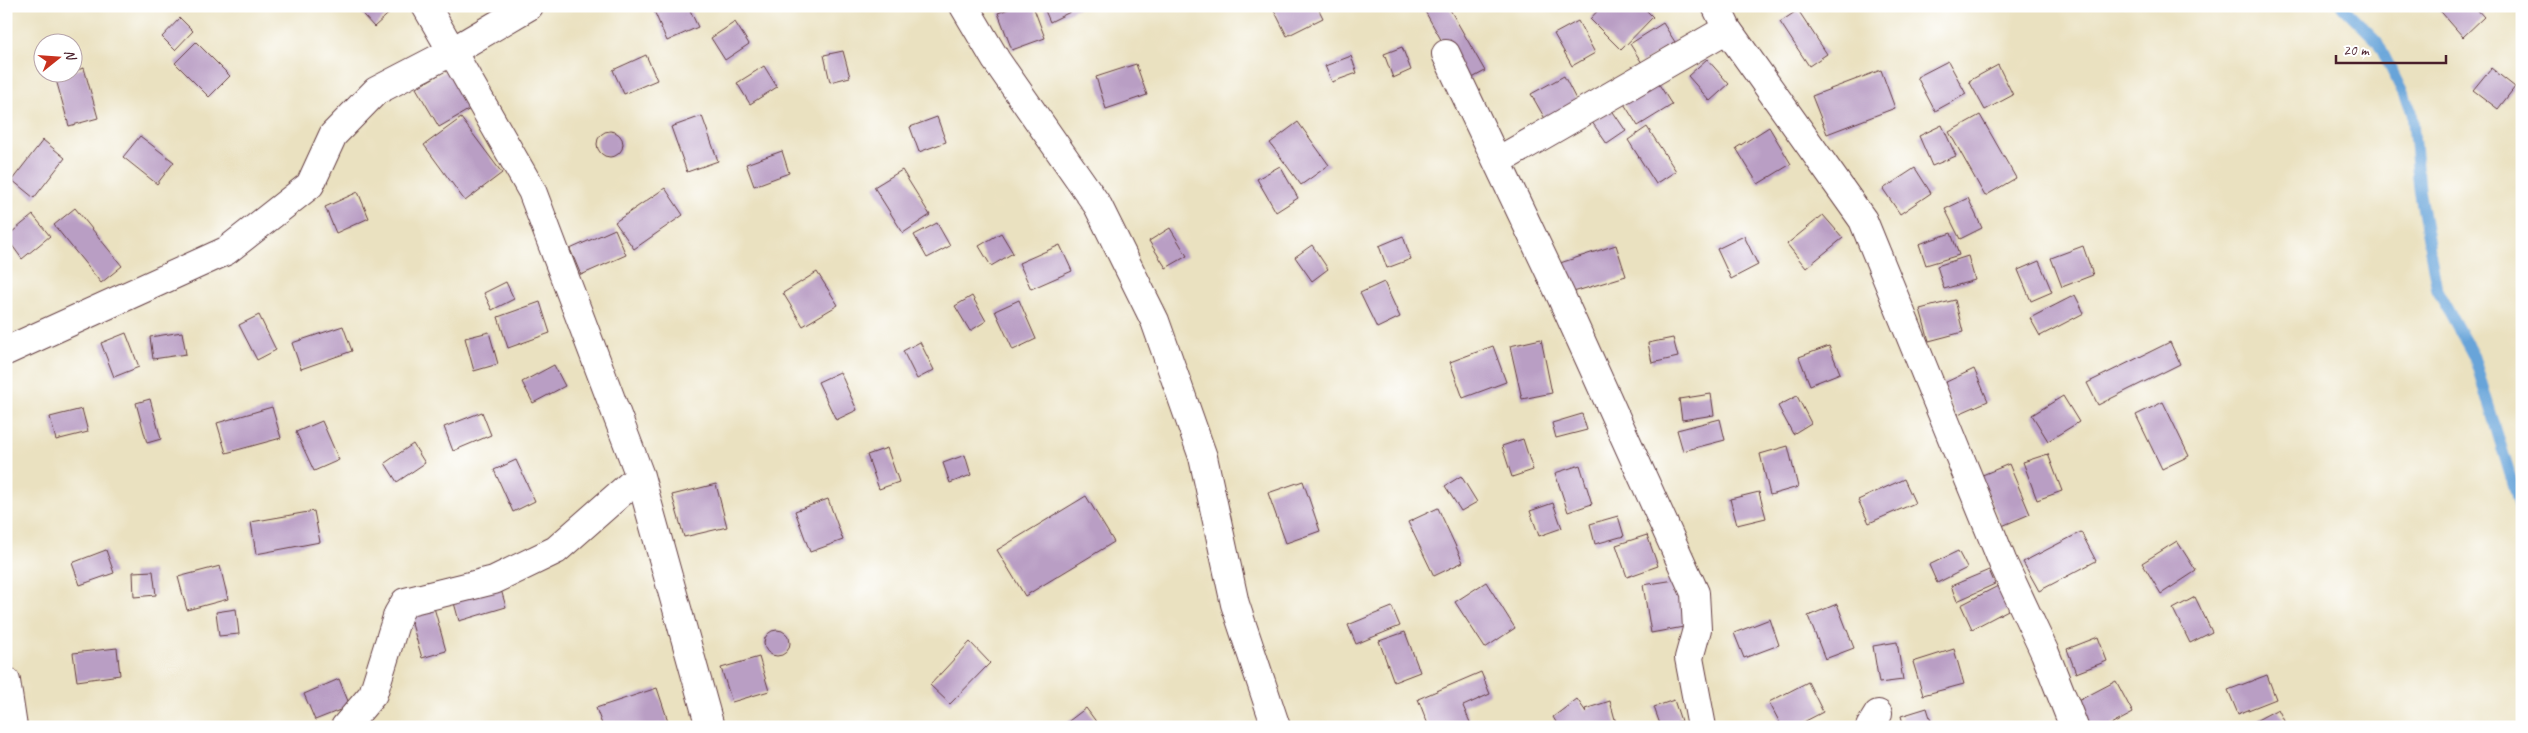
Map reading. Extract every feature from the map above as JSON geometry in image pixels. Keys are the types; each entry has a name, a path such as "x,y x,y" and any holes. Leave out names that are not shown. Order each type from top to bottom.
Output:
{"street":[{"path":"426,6 532,191 640,476 710,727"},
{"path":"6,351 226,251 310,185 333,135 376,91 451,52 529,6"},
{"path":"964,6 996,60 1098,206 1155,321 1203,458 1235,604 1276,727"},
{"path":"1498,161 1721,18 1863,220 2003,563 2046,653 2074,727"},
{"path":"1446,54 1498,161 1695,593 1696,628 1689,658 1702,727"},
{"path":"346,727 373,694 398,614 405,602 494,580 556,550 640,476"},
{"path":"6,681 13,727"}],"building":[{"path":"355,6 397,6 374,27"},
{"path":"652,6 688,6 698,27 667,41"},
{"path":"1016,6 1033,6 1045,38 1012,50 998,13"},
{"path":"1043,6 1082,6 1050,22"},
{"path":"1272,6 1317,6 1323,18 1287,36"},
{"path":"1422,6 1448,6 1485,71 1465,82"},
{"path":"1602,6 1642,6 1653,17 1621,50 1590,19"},
{"path":"2436,6 2474,6 2484,17 2463,37"},
{"path":"1798,10 1827,54 1809,66 1780,22"},
{"path":"180,18 193,31 175,50 162,37"},
{"path":"1578,21 1595,53 1572,66 1554,34"},
{"path":"735,22 749,44 725,60 711,38"},
{"path":"1663,23 1675,42 1642,63 1630,44"},
{"path":"196,42 230,76 209,97 175,63"},
{"path":"1402,47 1411,70 1393,78 1384,54"},
{"path":"843,51 850,77 830,82 824,55"},
{"path":"646,55 657,80 624,94 613,70"},
{"path":"1351,56 1357,73 1332,82 1325,66"},
{"path":"1707,59 1729,84 1710,101 1688,76"},
{"path":"1948,61 1966,94 1935,111 1917,77"},
{"path":"1136,64 1147,95 1106,109 1096,77"},
{"path":"1998,65 2013,95 1985,110 1969,81"},
{"path":"764,66 777,87 750,104 737,83"},
{"path":"84,68 98,118 69,126 57,82 82,82 82,69"},
{"path":"2491,68 2515,87 2498,109 2473,90"},
{"path":"447,70 470,109 439,127 416,88"},
{"path":"1881,70 1895,108 1827,134 1812,96"},
{"path":"1564,76 1580,107 1548,124 1531,94"},
{"path":"1655,78 1672,105 1638,126 1621,99"},
{"path":"1611,109 1626,131 1607,144 1592,122"},
{"path":"1980,115 2016,178 1985,196 1949,132"},
{"path":"702,116 718,161 687,172 671,127"},
{"path":"937,117 946,142 919,152 910,127"},
{"path":"461,118 502,173 465,201 424,145"},
{"path":"1298,122 1329,165 1301,185 1270,143"},
{"path":"1942,125 1956,156 1932,166 1919,136"},
{"path":"1647,127 1676,171 1656,184 1628,140"},
{"path":"1769,127 1791,164 1758,184 1736,148"},
{"path":"610,131 619,135 623,144 619,153 610,157 601,153 597,144 601,135"},
{"path":"140,136 174,162 157,184 123,157"},
{"path":"43,140 65,158 34,198 12,180"},
{"path":"782,151 789,173 754,186 746,164"},
{"path":"1280,166 1298,198 1276,212 1257,179"},
{"path":"1915,168 1931,193 1900,214 1883,189"},
{"path":"902,170 930,215 903,233 874,187"},
{"path":"665,188 683,215 634,249 615,222"},
{"path":"358,192 369,218 336,233 325,207"},
{"path":"1968,198 1982,228 1960,239 1945,209"},
{"path":"75,208 122,266 101,283 54,225"},
{"path":"33,215 50,236 22,259 6,237"},
{"path":"1823,215 1843,238 1806,268 1787,244"},
{"path":"937,223 950,246 927,258 914,235"},
{"path":"1170,228 1187,256 1166,268 1149,241"},
{"path":"615,229 626,255 581,275 570,249"},
{"path":"1001,233 1013,253 991,266 979,246"},
{"path":"1951,233 1959,255 1926,265 1919,244"},
{"path":"1403,236 1411,259 1387,268 1379,246"},
{"path":"1744,236 1758,265 1731,279 1717,249"},
{"path":"1060,245 1072,271 1031,289 1019,263"},
{"path":"1312,245 1328,269 1312,281 1295,257"},
{"path":"1616,245 1626,276 1570,293 1560,263"},
{"path":"2083,246 2093,275 2062,287 2051,258"},
{"path":"1968,256 1975,280 1944,289 1937,266"},
{"path":"2039,261 2052,292 2031,301 2018,270"},
{"path":"817,272 838,305 803,326 783,293"},
{"path":"506,282 514,299 492,310 484,293"},
{"path":"1384,282 1400,317 1377,328 1360,293"},
{"path":"2075,295 2084,313 2040,336 2030,318"},
{"path":"972,296 986,321 970,331 955,306"},
{"path":"1019,300 1036,339 1013,350 995,311"},
{"path":"1955,300 1963,332 1929,341 1920,309"},
{"path":"540,302 550,333 508,348 498,317"},
{"path":"259,315 276,350 257,360 239,325"},
{"path":"343,326 352,351 301,369 292,343"},
{"path":"182,332 186,354 153,359 150,337"},
{"path":"489,332 498,364 474,371 465,338"},
{"path":"126,333 139,367 114,377 101,343"},
{"path":"1673,338 1678,357 1652,363 1648,343"},
{"path":"1541,339 1552,393 1522,399 1510,346"},
{"path":"920,342 934,370 917,379 903,351"},
{"path":"2170,342 2180,364 2098,405 2087,383"},
{"path":"1493,346 1506,382 1463,398 1450,362"},
{"path":"1829,346 1840,373 1810,385 1799,357"},
{"path":"554,365 565,386 533,403 522,382"},
{"path":"1974,369 1988,401 1956,415 1942,384"},
{"path":"840,372 857,410 836,420 818,382"},
{"path":"1711,394 1714,415 1682,420 1679,399"},
{"path":"1797,396 1811,423 1793,434 1778,406"},
{"path":"2063,396 2079,422 2048,441 2032,415"},
{"path":"150,399 161,439 147,443 136,403"},
{"path":"2163,402 2189,456 2162,469 2136,415"},
{"path":"272,407 281,438 226,453 217,423"},
{"path":"82,409 88,432 56,440 50,417"},
{"path":"482,412 491,435 453,451 444,427"},
{"path":"1582,414 1587,430 1556,438 1552,423"},
{"path":"1720,419 1725,440 1683,451 1677,430"},
{"path":"322,421 339,460 314,471 296,432"},
{"path":"1523,439 1533,470 1512,477 1502,446"},
{"path":"413,444 425,463 397,482 385,463"},
{"path":"1788,446 1798,487 1770,495 1760,454"},
{"path":"887,448 899,482 879,489 867,455"},
{"path":"2048,454 2062,491 2037,500 2023,462"},
{"path":"965,455 971,475 950,483 943,463"},
{"path":"516,460 535,501 513,512 494,470"},
{"path":"2009,464 2030,514 2002,526 1980,476"},
{"path":"1580,465 1592,504 1568,512 1555,473"},
{"path":"1461,476 1477,502 1461,511 1445,486"},
{"path":"1904,479 1915,503 1869,523 1858,500"},
{"path":"1303,481 1320,531 1286,543 1268,493"},
{"path":"716,484 727,527 684,537 672,495"},
{"path":"1759,492 1766,518 1737,525 1730,499"},
{"path":"1086,496 1114,542 1025,596 997,550"},
{"path":"828,499 843,540 810,552 795,511"},
{"path":"1553,503 1562,528 1539,536 1530,511"},
{"path":"1438,508 1463,562 1434,576 1408,522"},
{"path":"314,511 320,542 256,554 251,522"},
{"path":"1618,516 1624,536 1595,544 1590,524"},
{"path":"2081,532 2096,561 2039,591 2023,562"},
{"path":"1647,535 1658,566 1627,577 1616,545"},
{"path":"2177,541 2196,571 2161,594 2142,563"},
{"path":"106,550 114,573 80,585 72,563"},
{"path":"1958,551 1967,568 1937,583 1929,565"},
{"path":"220,566 228,599 187,610 178,577"},
{"path":"1989,570 1995,584 1957,601 1951,586"},
{"path":"153,571 156,595 134,597 133,572"},
{"path":"1681,579 1689,626 1651,633 1643,585"},
{"path":"1486,582 1515,628 1485,648 1455,602"},
{"path":"2000,585 2012,608 1972,629 1961,605"},
{"path":"500,586 506,607 459,621 453,599"},
{"path":"2195,597 2212,632 2190,643 2173,609"},
{"path":"432,600 446,651 422,658 407,607"},
{"path":"1837,604 1854,648 1825,659 1808,616"},
{"path":"1392,607 1400,626 1356,644 1348,625"},
{"path":"236,609 239,634 219,636 216,612"},
{"path":"1770,619 1779,645 1744,658 1734,633"},
{"path":"777,630 786,634 790,643 786,652 777,656 768,652 764,643 768,634"},
{"path":"1405,632 1420,672 1394,682 1379,641"},
{"path":"2098,637 2107,661 2076,673 2067,649"},
{"path":"970,642 990,663 950,704 930,685"},
{"path":"1897,642 1903,680 1879,683 1873,646"},
{"path":"117,648 120,675 77,681 73,653"},
{"path":"1954,649 1964,684 1923,695 1913,662"},
{"path":"759,657 769,691 732,702 721,668"},
{"path":"1481,672 1490,694 1463,706 1472,727 1429,727 1418,699"},
{"path":"2267,675 2276,699 2238,714 2228,690"},
{"path":"339,679 350,706 315,720 304,694"},
{"path":"2116,681 2133,713 2107,727 2087,727 2074,703"},
{"path":"1808,682 1823,712 1794,727 1782,727 1769,702"},
{"path":"657,688 670,727 603,727 596,708"},
{"path":"1577,699 1586,712 1585,709 1610,701 1617,727 1559,727 1553,717"},
{"path":"1674,700 1681,721 1661,727 1654,707"},
{"path":"1086,708 1100,727 1061,727"},
{"path":"1927,708 1933,727 1904,727 1901,716"},
{"path":"2278,709 2287,727 2244,727"}],"waterway":[{"path":"2342,6 2377,41 2412,111 2419,189 2437,290 2474,357 2522,514"}]}
